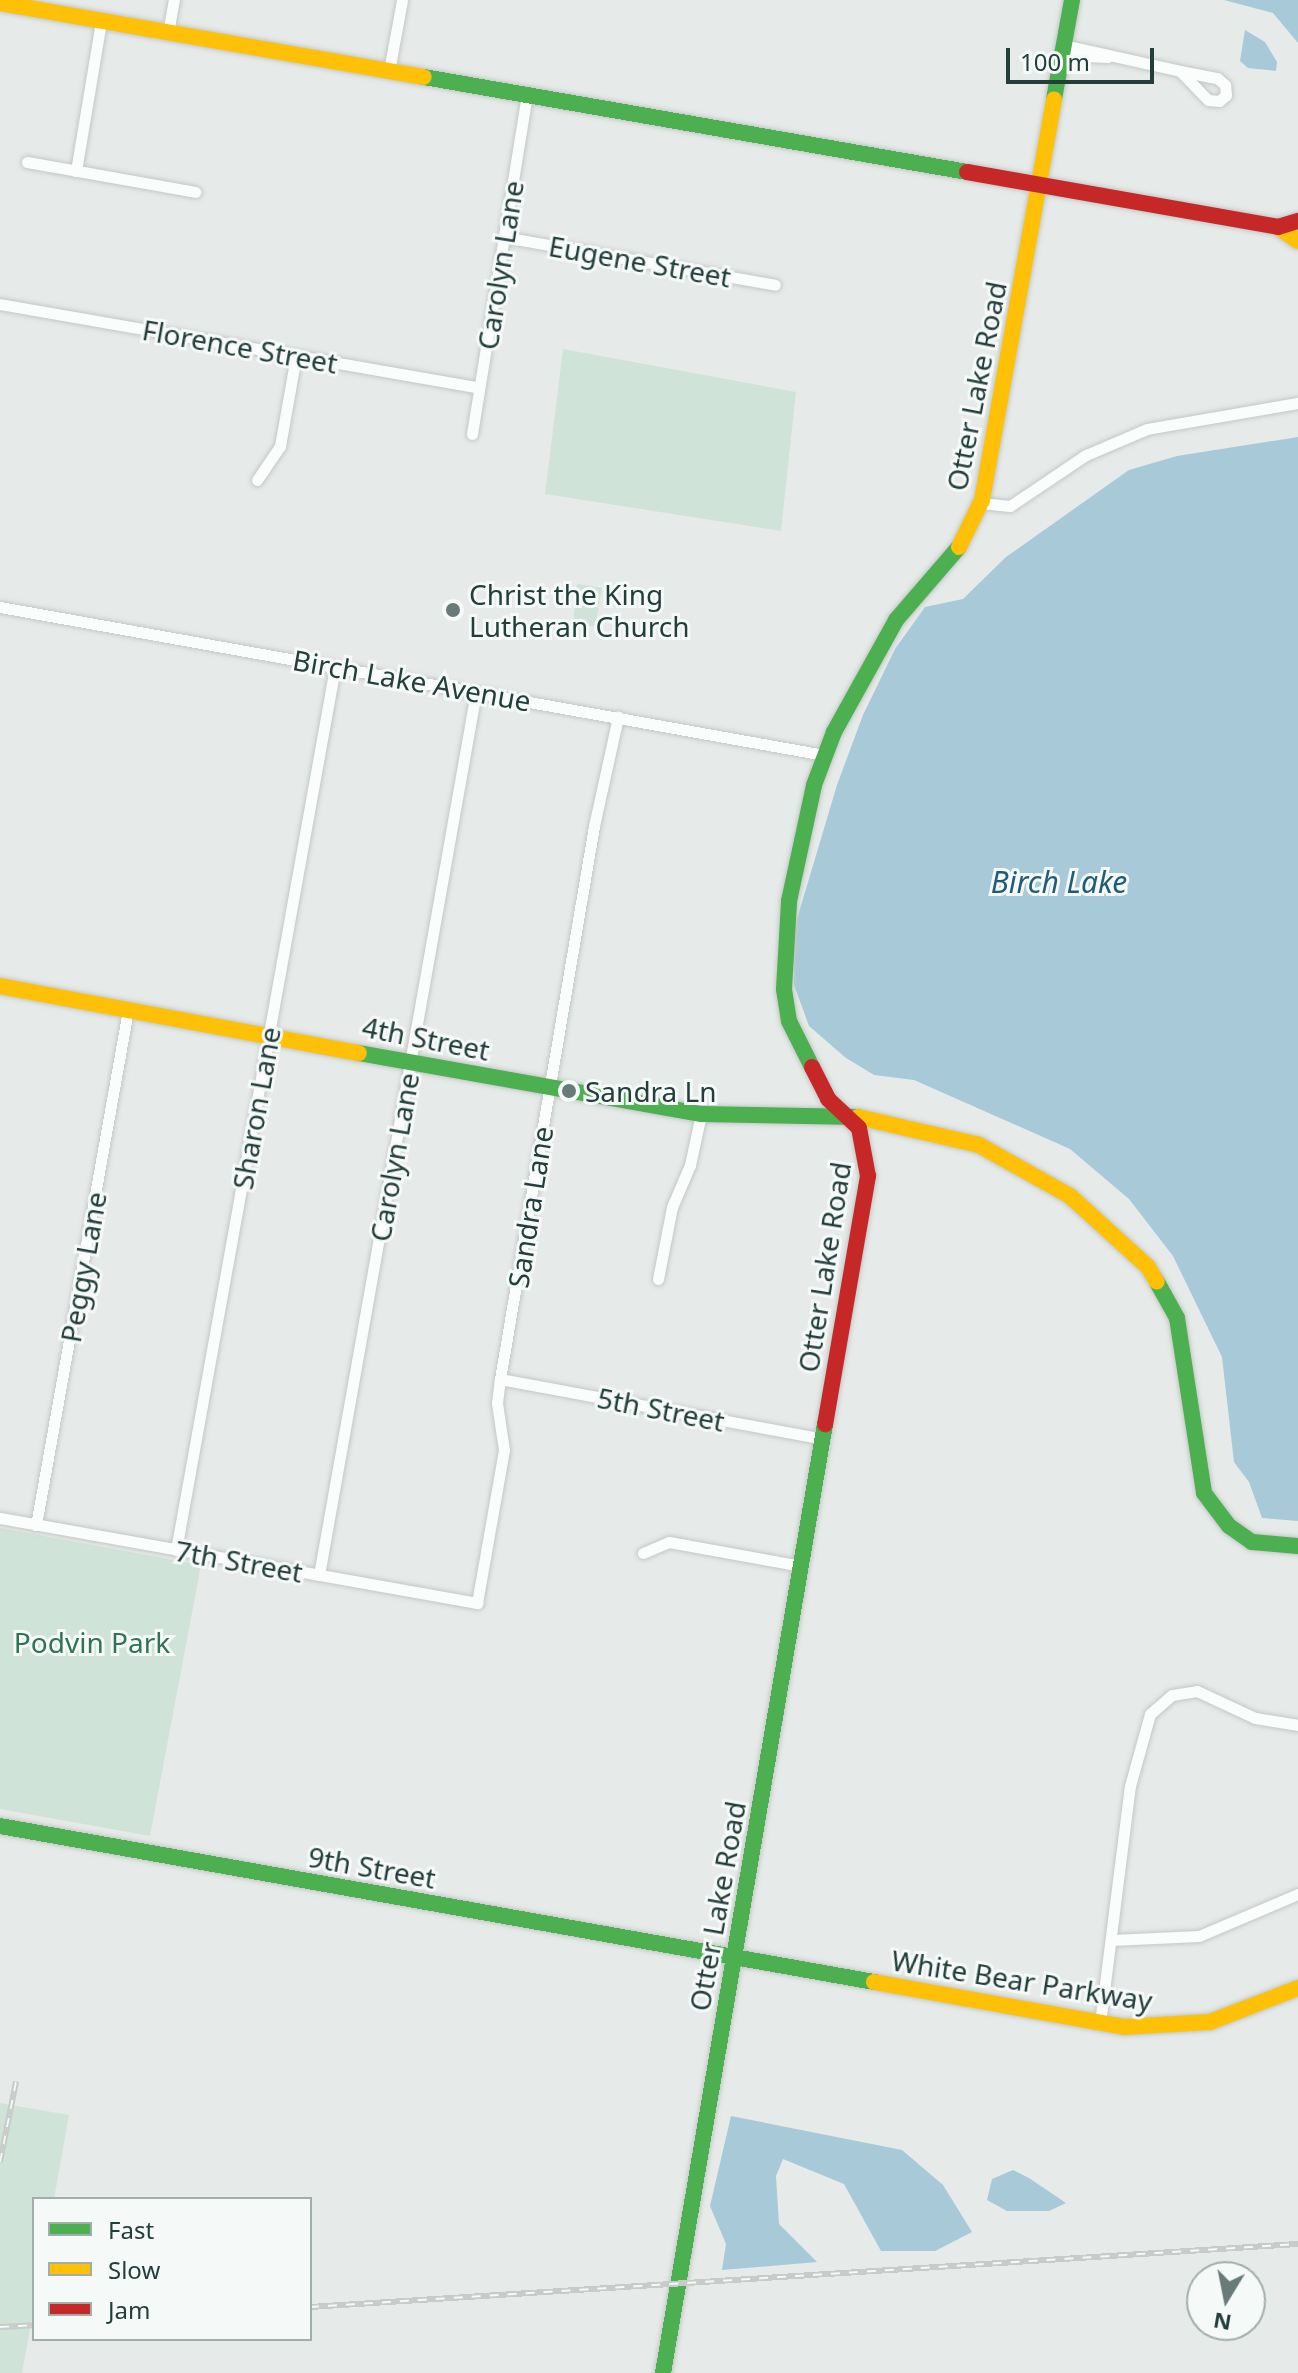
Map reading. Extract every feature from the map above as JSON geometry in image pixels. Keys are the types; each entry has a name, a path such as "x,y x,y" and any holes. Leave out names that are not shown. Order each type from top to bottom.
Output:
{"street":[{"path":"168,33 174,0"},
{"path":"389,71 402,0"},
{"name":"Otter Lake Road","path":"663,2373 868,1176 866,1146 808,1067 792,1031 784,989 789,901 824,755 896,620 959,547 981,503 1072,0"},
{"path":"0,3 1278,227 1298,241"},
{"path":"76,171 101,21"},
{"path":"1064,50 1180,71"},
{"name":"Carolyn Lane","path":"472,434 527,95"},
{"path":"27,162 195,192"},
{"path":"1278,227 1298,221"},
{"name":"Eugene Street","path":"504,237 775,285"},
{"name":"Florence Street","path":"0,304 479,388"},
{"path":"257,480 280,446 296,356"},
{"path":"981,503 1010,506 1086,455 1147,429 1298,403"},
{"name":"Birch Lake Avenue","path":"0,607 824,755"},
{"name":"Sharon Lane","path":"176,1550 335,667"},
{"name":"Carolyn Lane","path":"319,1575 476,692"},
{"name":"Sandra Lane","path":"477,1603 504,1450 497,1403 500,1379 549,1088 618,717"},
{"name":"4th Street","path":"0,986 701,1114 845,1114 979,1145 1044,1179 1133,1252 1159,1282 1177,1318 1204,1493 1229,1526 1252,1542 1298,1546"},
{"name":"Peggy Lane","path":"36,1525 128,1010"},
{"path":"658,1279 672,1207 690,1165 701,1114"},
{"name":"5th Street","path":"500,1379 823,1439"},
{"name":"7th Street","path":"0,1518 477,1603"},
{"path":"643,1553 669,1542 801,1566"},
{"path":"1100,2023 1131,1780 1156,1706 1174,1694 1200,1691 1251,1717 1298,1725"},
{"name":"9th Street","path":"0,1826 734,1959"},
{"path":"1111,1940 1199,1936 1298,1894"},
{"name":"White Bear Parkway","path":"734,1959 1144,2028 1200,2024 1247,2011 1298,1988"}],"green space":[{"path":"563,349 796,392 781,531 545,494"},
{"path":"577,584 602,588 595,627 573,622"},
{"name":"Podvin Park","path":"0,1528 201,1565 150,1836 0,1809"},
{"path":"0,2103 69,2115 54,2197 32,2197 32,2319 22,2373 0,2373"}],"water":[{"path":"1224,0 1298,0 1298,43 1273,13"},
{"path":"1245,30 1265,42 1277,62 1276,71 1248,68 1240,61"},
{"name":"Birch Lake","path":"1298,437 1298,1521 1262,1518 1249,1482 1234,1462 1222,1357 1173,1256 1129,1199 1070,1149 914,1080 874,1075 846,1058 809,1026 794,985 794,929 837,785 863,715 895,649 925,607 963,599 1006,557 1129,470 1177,456"},
{"path":"731,2116 902,2150 943,2185 972,2232 935,2251 881,2251 844,2184 783,2159 776,2176 779,2224 817,2262 722,2270 726,2244 710,2206"},
{"path":"1013,2170 1066,2203 1049,2211 1007,2211 987,2200 992,2179"}],"railway":[{"path":"0,2162 16,2082"},
{"path":"312,2307 1298,2244"},
{"path":"0,2327 32,2325"}],"traffic: fast":[{"path":"1054,99 1072,0"},
{"path":"424,77 967,172"},
{"path":"812,1067 789,1021 784,989 789,901 814,785 834,732 896,620 959,547"},
{"path":"359,1053 701,1114 858,1117"},
{"path":"1157,1282 1177,1318 1204,1493 1229,1526 1252,1542 1298,1546"},
{"path":"663,2373 825,1424"},
{"path":"0,1826 874,1982"}],"traffic: slow":[{"path":"0,3 424,77"},
{"path":"959,547 982,500 1054,99"},
{"path":"1278,227 1298,241"},
{"path":"0,986 359,1053"},
{"path":"858,1117 979,1145 1070,1196 1148,1267 1157,1282"},
{"path":"874,1982 1124,2027 1210,2022 1298,1988"}],"traffic: jam":[{"path":"967,172 1278,227 1298,221"},
{"path":"812,1067 828,1099 859,1128 868,1176 825,1424"}],"place":[{"name":"Christ the King Lutheran Church","path":"453,610"},
{"name":"Sandra Ln","path":"569,1091"}]}
